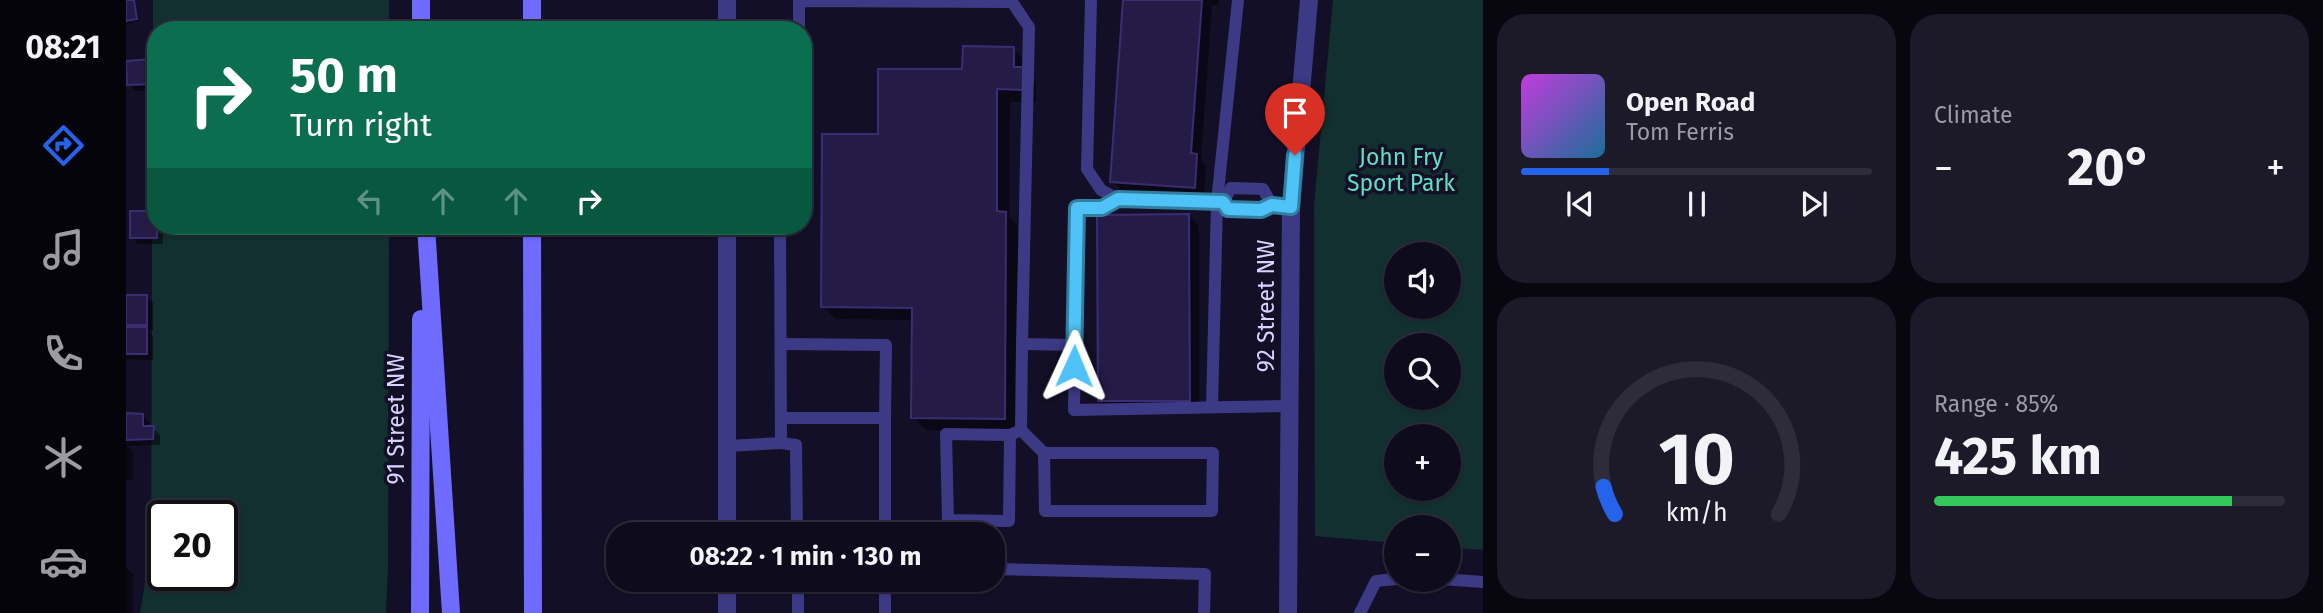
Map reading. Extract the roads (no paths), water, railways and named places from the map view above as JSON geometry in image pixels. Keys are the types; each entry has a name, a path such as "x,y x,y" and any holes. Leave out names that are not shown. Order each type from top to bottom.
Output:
{"main road":[{"path":"421,0 421,21"},
{"path":"532,0 532,21"},
{"name":"91 Street NW","path":"421,613 424,235"},
{"path":"425,235 452,613"},
{"path":"532,235 533,608"},
{"path":"412,613 421,578"}],"street":[{"path":"727,0 727,21"},
{"name":"92 Street NW","path":"1288,613 1291,207 1309,0"},
{"path":"727,235 727,522"},
{"path":"727,592 727,613"}],"lane":[{"path":"1091,0 1087,169 1101,190 1118,199 1220,202 1228,209 1261,210 1272,205 1291,207"},
{"path":"1212,407 1220,202 1238,0"},
{"path":"799,21 799,1 1012,1 1030,27 1022,344 1016,433 1009,521 948,520 946,434 1016,433 1044,453 1213,453 1212,511 1045,511 1044,453"},
{"path":"1220,202 1231,187 1263,189 1272,205"},
{"path":"1118,199 1102,208 1077,208 1074,410 1289,405"},
{"path":"779,235 781,443"},
{"path":"781,344 886,345 885,522"},
{"path":"1022,344 1074,345"},
{"path":"781,418 885,418"},
{"path":"727,446 781,443 796,445 797,522"},
{"path":"1005,569 1205,574 1204,613"},
{"path":"1360,613 1376,581 1384,580"},
{"path":"1461,580 1483,582"},
{"path":"798,592 798,613"},
{"path":"885,592 885,613"}],"park label":[{"name":"John Fry Sport Park","path":"1401,170"}]}
